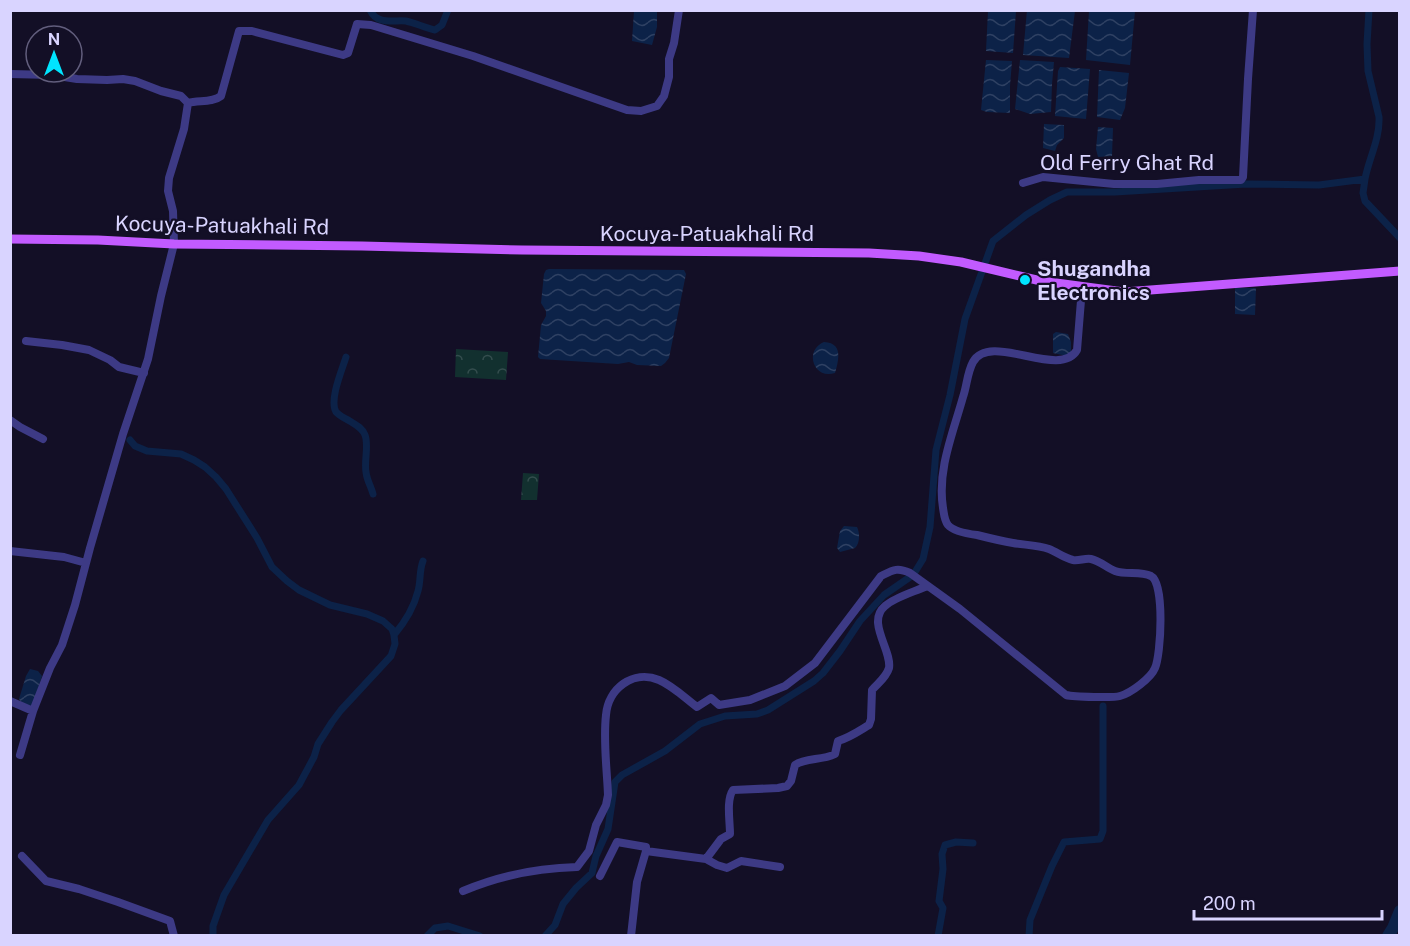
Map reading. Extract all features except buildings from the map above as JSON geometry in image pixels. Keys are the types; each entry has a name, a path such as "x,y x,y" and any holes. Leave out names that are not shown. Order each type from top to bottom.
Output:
{"main road":[{"name":"Kocuya-Patuakhali Rd","path":"10,239 522,250 869,253 919,256 975,265 1041,281 1124,292 1400,271"}],"street":[{"path":"188,103 216,100 221,96 238,31 252,31 343,55 348,53 357,24 473,56 627,110 641,111 657,106 664,96 679,10"},
{"name":"Old Ferry Ghat Rd","path":"1023,183 1043,177 1114,184 1241,180 1253,10"},
{"path":"10,74 52,75 107,81 123,78 181,96 188,103"},
{"path":"20,754 33,711 62,645 123,434 144,373 174,244 173,211 168,191 184,129 188,103"},
{"path":"463,891 486,881 517,873 578,867 589,851 596,825 606,805 608,795 606,713 612,694 625,682 642,678 657,679 673,687 697,707 711,698 719,705 750,700 784,686 815,663 881,576 894,570 902,569 910,573 960,609 1066,695 1120,697 1138,687 1155,670 1159,653 1160,614 1158,588 1154,579 1140,574 1119,573 1089,558 1077,561 1048,549 1008,543 967,533 950,527 945,520 942,486 948,444 974,360 980,354 991,352 1058,360 1068,359 1074,355 1077,350 1082,288"},
{"path":"26,341 89,350 110,360 118,367 144,373"},
{"path":"10,420 43,439"},
{"path":"10,551 64,557 86,563"},
{"path":"706,859 721,839 730,834 731,791 787,786 791,781 795,765 801,761 827,758 835,754 838,741 850,738 869,724 872,690 884,679 889,664 878,614 893,600 907,596 924,584"},
{"path":"10,702 33,711"},
{"path":"600,876 617,842 646,848 646,851 706,859 717,866 727,868 741,861 780,867"},
{"path":"630,936 637,882 646,851"},
{"path":"22,856 46,881 79,889 170,921 174,936"}],"green space":[{"path":"456,349 508,352 506,380 455,377"},
{"path":"523,473 539,474 537,500 521,500"}],"water":[{"path":"1027,10 1075,11 1069,58 1023,55"},
{"path":"634,11 657,11 657,27 652,45 632,41"},
{"path":"988,11 1016,11 1013,53 986,51"},
{"path":"1089,11 1135,11 1130,65 1086,60"},
{"path":"986,60 1012,61 1010,113 981,110"},
{"path":"1020,60 1054,62 1051,112 1030,114 1015,109"},
{"path":"1060,67 1090,69 1086,119 1055,116"},
{"path":"1099,70 1129,73 1125,108 1120,120 1097,117"},
{"path":"1044,124 1064,125 1064,138 1055,151 1043,148"},
{"path":"1098,127 1113,128 1112,156 1098,157 1096,149"},
{"path":"549,269 684,270 686,274 669,358 661,366 637,365 629,362 618,364 540,359 538,357 541,325 546,316 541,303 544,274"},
{"path":"1235,288 1256,288 1255,315 1235,314"},
{"path":"1056,332 1068,334 1071,352 1067,356 1053,353 1053,334"},
{"path":"824,342 834,345 837,349 835,373 821,372 814,363 814,351"},
{"path":"844,526 857,527 859,541 855,548 840,552 837,548 840,531"},
{"path":"30,669 38,671 42,676 33,706 19,699"}],"waterway":[{"path":"370,10 381,20 406,21 435,30 442,25 448,10"},
{"path":"545,936 555,925 563,904 592,873 596,856 608,829 615,782 622,775 665,751 700,724 725,716 757,714 768,710 814,681 840,651 860,621 884,595 915,572 923,559 930,527 936,450 965,319 993,241 1026,215 1067,192 1115,192 1246,184 1319,185 1365,179 1379,125 1368,71 1369,10"},
{"path":"1365,179 1363,193 1365,201 1400,238"},
{"path":"346,357 337,385 334,407 337,413 358,426 365,435 366,472 373,494"},
{"path":"130,440 135,446 147,451 181,454 205,467 226,489 257,538 272,567 287,581 299,590 330,605 367,614 383,621 392,629 394,635 395,644 391,656 341,710 318,744 314,757 299,785 268,820 224,895 213,926 213,936"},
{"path":"394,635 414,603 423,561"},
{"path":"1029,936 1030,920 1064,842 1100,839 1103,831 1103,706"},
{"path":"938,936 943,908 939,901 943,869 942,854 945,845 956,842 973,843"},
{"path":"1388,936 1400,911"},
{"path":"427,936 435,928 448,926 480,936"}],"place":[{"name":"Shugandha Electronics","path":"1025,280"}]}
